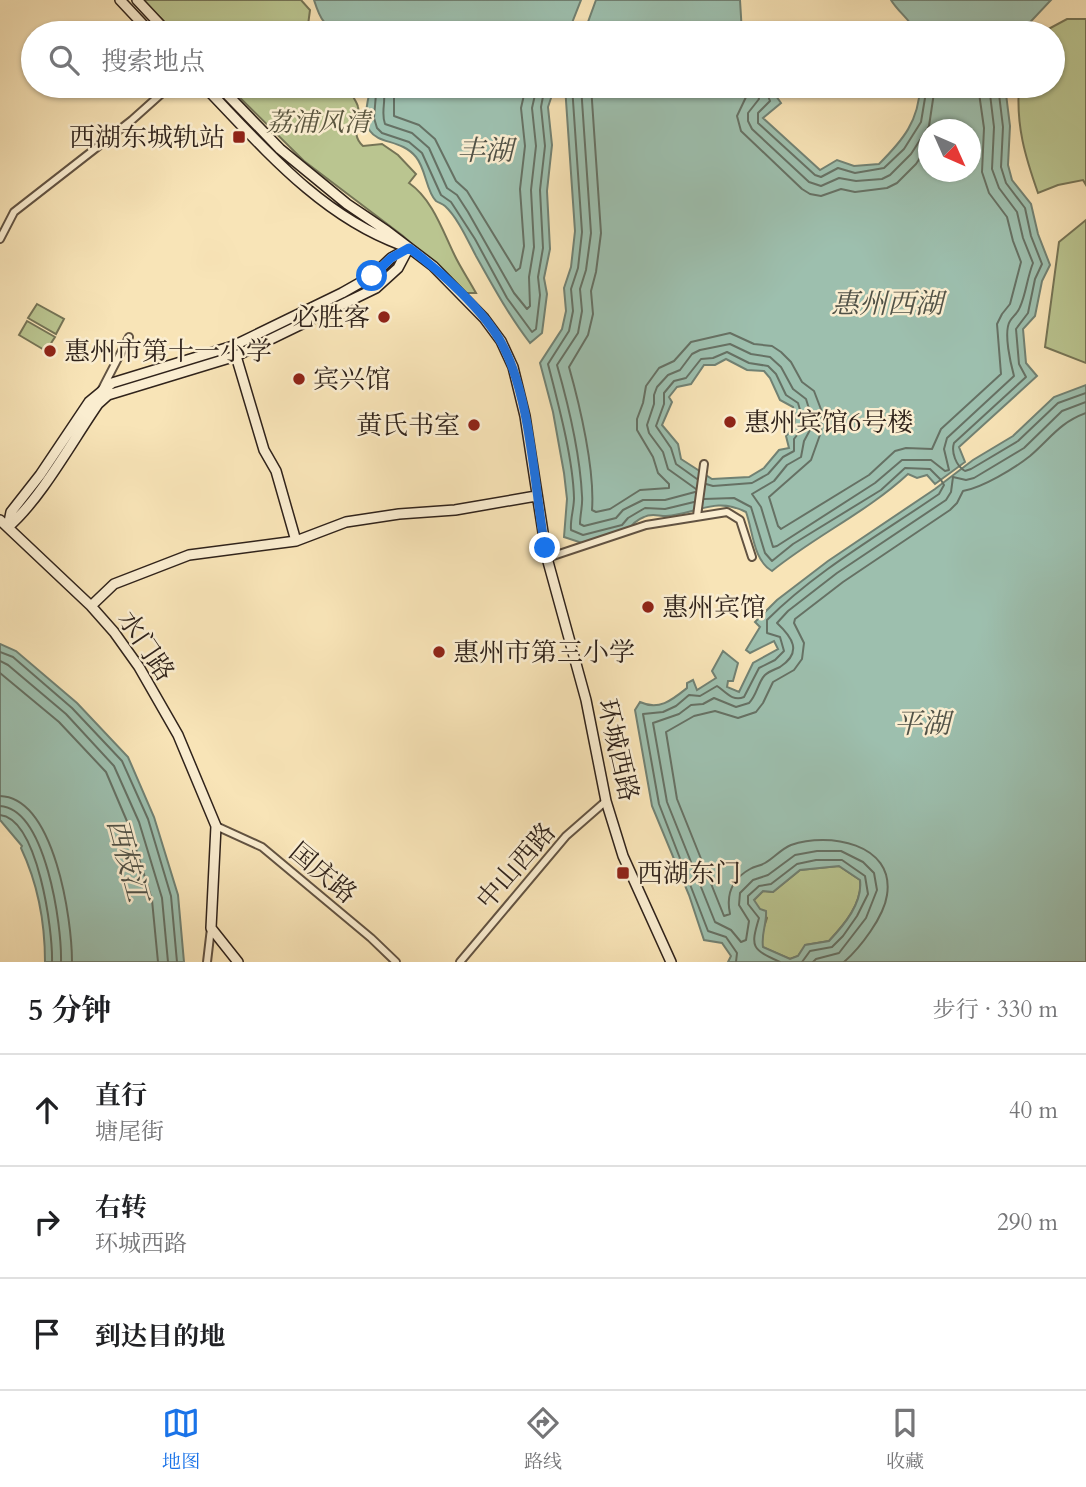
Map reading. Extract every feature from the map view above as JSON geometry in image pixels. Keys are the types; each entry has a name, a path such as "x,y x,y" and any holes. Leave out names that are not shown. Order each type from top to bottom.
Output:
{"street":[{"path":"120,0 140,21"},
{"path":"137,0 157,21"},
{"path":"0,239 14,212 157,98"},
{"name":"环城西路","path":"216,98 310,192 380,237 409,248"},
{"name":"环城西路","path":"231,98 280,149 347,204 433,266 484,318 501,341 513,367 525,416 547,558 586,699 606,801 623,856 671,962"},
{"path":"4,524 17,519 98,404 108,395 236,356 376,288 398,268 409,248"},
{"path":"4,524 89,401 112,383 233,346 342,293 372,276 391,258 409,248"},
{"path":"101,391 129,337"},
{"path":"236,356 264,450 276,471 296,541"},
{"path":"697,516 704,464"},
{"path":"91,606 114,584 189,555 296,541 346,522 455,510 536,496"},
{"path":"547,558 646,525 727,512 740,520 752,557"},
{"name":"水门路","path":"4,524 91,606 139,667 178,735 216,826"},
{"name":"中山西路","path":"460,962 566,836 606,801"},
{"path":"208,962 216,826"},
{"name":"国庆路","path":"216,826 262,847 396,962"},
{"path":"211,928 238,962"}],"green space":[{"name":"荔浦风清","path":"142,0 301,0 310,10 309,21 164,21"},
{"path":"1086,19 1086,185 1083,180 1058,185 1038,193 1022,141 1019,98 1065,98 1063,21"},
{"name":"荔浦风清","path":"240,98 354,98 359,112 356,132 359,141 363,146 382,144 398,155 416,174 409,183 430,206 476,293 466,293 403,236 304,161"},
{"path":"1086,220 1086,363 1045,347 1059,242"},
{"path":"37,304 64,319 56,334 28,318"},
{"path":"27,321 55,337 46,351 19,335"},
{"path":"839,866 860,880 859,897 841,928 829,941 806,945 798,956 790,959 762,947 762,933 767,918 753,901 763,891 773,892 800,870"}],"water":[{"path":"314,0 581,0 573,21 323,21"},
{"path":"596,0 740,0 741,21 588,21"},
{"path":"891,0 1051,0 1031,21 908,21"},
{"name":"丰湖","path":"369,98 551,98 548,107 552,145 547,191 550,249 544,278 547,294 542,333 530,343 502,301 454,217 433,197 416,157 407,149 372,134 367,126"},
{"name":"惠州西湖","path":"566,98 777,98 781,103 763,118 820,170 837,160 854,166 879,164 908,129 917,110 919,98 1006,98 1010,126 1008,165 1012,180 1031,204 1038,234 1050,265 1042,281 1035,316 1023,329 1026,363 1037,376 959,447 965,462 935,484 927,475 917,478 908,474 876,500 772,571 757,553 746,512 735,507 715,506 677,515 647,516 639,519 628,531 582,543 564,537 567,499 564,473 553,412 540,363 562,329 566,311 564,288 571,267 575,231","holes":["726,359 747,370 764,371 780,400 793,407 794,426 786,436 789,448 779,450 764,468 749,477 712,479 681,459 678,444 662,425 672,402 669,397 677,387 691,384 704,365 715,365"]},
{"name":"平湖","path":"1086,385 1086,962 728,962 731,956 722,943 704,940 689,895 652,806 635,710 640,702 659,705 671,700 693,680 697,690 716,678 712,671 723,651 738,663 733,681 728,681 727,687 739,692 753,663 778,649 774,641 750,653 746,650 760,627 755,622 777,600 973,460 1013,436 1054,397","holes":["839,866 860,880 859,897 855,905 829,941 805,945 798,956 790,959 763,947 766,911 760,909 754,900 763,891 773,892 800,870"]},
{"name":"西枝江","path":"0,644 16,651 77,703 128,757 154,817 178,895 184,962 45,962 42,918 32,875 22,846 0,820"}],"place":[{"name":"西湖东城轨站","path":"239,137"},
{"name":"必胜客","path":"384,317"},
{"name":"惠州市第十一小学","path":"50,351"},
{"name":"宾兴馆","path":"299,379"},
{"name":"惠州宾馆6号楼","path":"730,422"},
{"name":"黄氏书室","path":"474,425"},
{"name":"惠州宾馆","path":"648,607"},
{"name":"惠州市第三小学","path":"439,652"},
{"name":"西湖东门","path":"623,873"}],"route":[{"path":"372,276 391,258 409,248 433,266 484,318 501,341 513,367 525,416 545,548"}]}
